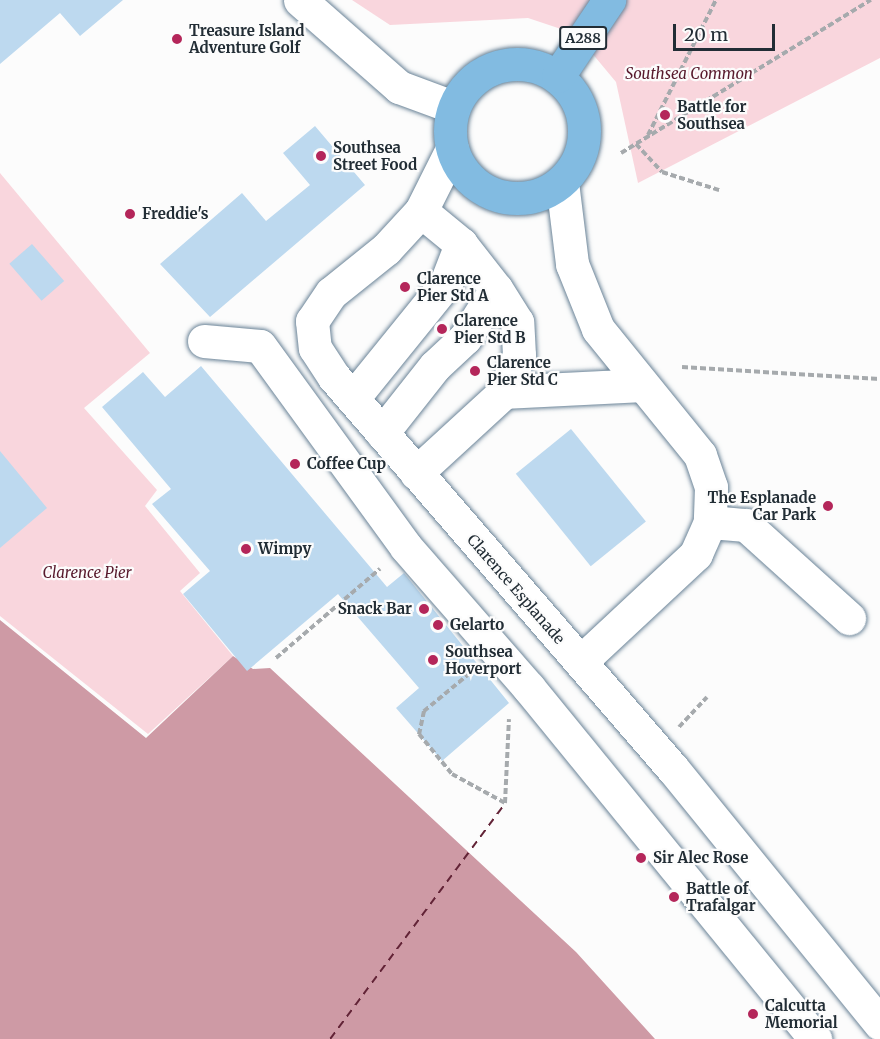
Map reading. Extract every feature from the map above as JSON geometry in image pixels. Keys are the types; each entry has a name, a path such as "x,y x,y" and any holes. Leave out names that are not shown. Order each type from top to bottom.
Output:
{"main road":[{"name":"A288","path":"558,76 609,0"},
{"path":"498,66 539,67 558,76 582,109 585,129 579,158 562,182 542,194 498,196 461,170 452,149 453,107 471,82 498,66"}],"street":[{"path":"300,0 399,87 453,107"},
{"name":"Clarence Esplanade","path":"452,149 421,211 386,249 331,293 312,321 315,348 352,398 580,662 880,1024"},
{"path":"562,182 572,264 598,329 700,455 711,487 710,522 696,555 580,662"},
{"path":"416,473 504,392 519,356 517,322 496,289 461,244 421,211"},
{"path":"352,398 446,283 461,244"},
{"path":"382,433 435,366 465,338 496,289"},
{"path":"204,341 260,346 406,547 530,687 815,1039"},
{"path":"504,392 642,385"},
{"path":"710,522 746,525 849,618"}],"path":[{"path":"648,136 716,0"},
{"path":"621,153 872,0"},
{"path":"636,144 662,172 719,190"},
{"path":"682,367 880,379"},
{"path":"276,658 406,547"},
{"path":"459,682 424,711 419,734 423,745 452,774 505,802 508,738"},
{"path":"679,727 707,697"}],"green space":[{"name":"Southsea Common","path":"352,0 880,0 880,58 638,183 616,82 576,34 528,18 390,25"},
{"name":"Clarence Pier","path":"0,173 150,353 84,408 157,490 145,506 200,573 180,591 233,656 148,734 0,616"}],"shaded area":[{"path":"0,620 146,738 233,656 253,669 270,668 576,952 655,1039 0,1039"}],"building":[{"path":"0,0 123,0 80,36 60,13 0,64"},
{"path":"315,126 365,185 210,317 160,264 242,193 266,221 310,185 283,153"},
{"path":"32,244 64,281 42,301 9,264"},
{"path":"201,366 387,587 404,573 509,703 442,761 396,708 419,688 338,594 247,671 183,594 210,571 152,504 171,489 102,407 143,372 165,397"},
{"path":"571,429 646,521 591,566 516,474"},
{"path":"0,451 47,508 0,548"}],"ferry route":[{"path":"330,1039 505,803"}],"place":[{"name":"Treasure Island Adventure Golf","path":"177,39"},
{"name":"Battle for Southsea","path":"665,115"},
{"name":"Southsea Street Food","path":"321,156"},
{"name":"Freddie's","path":"130,214"},
{"name":"Clarence Pier Std A","path":"405,287"},
{"name":"Clarence Pier Std B","path":"442,329"},
{"name":"Clarence Pier Std C","path":"475,371"},
{"name":"Coffee Cup","path":"295,464"},
{"name":"The Esplanade Car Park","path":"828,506"},
{"name":"Wimpy","path":"246,549"},
{"name":"Snack Bar","path":"424,609"},
{"name":"Gelarto","path":"438,625"},
{"name":"Southsea Hoverport","path":"433,660"},
{"name":"Sir Alec Rose","path":"641,858"},
{"name":"Battle of Trafalgar","path":"674,897"},
{"name":"Calcutta Memorial","path":"753,1014"}]}
